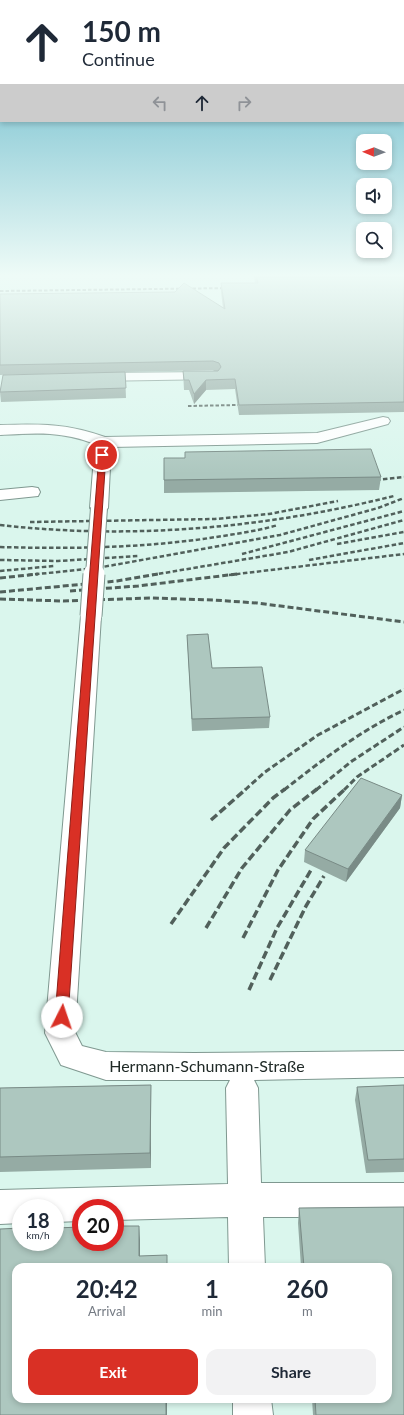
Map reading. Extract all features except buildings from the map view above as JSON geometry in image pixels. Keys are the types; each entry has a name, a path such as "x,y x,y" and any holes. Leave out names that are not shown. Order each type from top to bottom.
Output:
{"street":[{"path":"84,377 213,376"},
{"path":"0,430 43,428 79,433 103,442 317,438 383,422"},
{"name":"Hermann-Schumann-Straße","path":"103,442 60,1033 72,1056 106,1066 194,1067 404,1064"},
{"path":"0,495 32,492"},
{"path":"242,1088 247,1263"},
{"path":"0,1207 244,1200 404,1200"},
{"path":"252,1403 253,1415"}],"railway":[{"path":"188,406 238,405"},
{"path":"376,480 404,477"},
{"path":"0,525 99,531 149,531 198,528 297,516 394,496"},
{"path":"28,575 97,568 280,535 378,508 404,498"},
{"path":"30,522 215,519 269,514 338,501"},
{"path":"242,554 404,511"},
{"path":"152,575 288,552 404,520"},
{"path":"0,547 76,548 153,544 231,535 278,525"},
{"path":"337,544 404,532"},
{"path":"309,560 404,543"},
{"path":"229,575 404,554"},
{"path":"0,560 58,561 138,556"},
{"path":"0,571 54,566"},
{"path":"0,578 38,574"},
{"path":"0,592 117,581 158,574"},
{"path":"70,591 138,586 237,574"},
{"path":"0,599 63,601 151,598 213,600 257,603 404,622"},
{"path":"245,790 265,772 318,735 404,689"},
{"path":"284,790 327,757 372,727 404,710"},
{"path":"316,790 352,761 404,727"},
{"path":"345,789 357,777 404,745"},
{"path":"211,820 246,789"},
{"path":"171,924 224,848 273,798 285,789"},
{"path":"206,928 242,868 290,810 317,789"},
{"path":"243,938 278,870 313,819 345,789"},
{"path":"249,990 277,928 311,870"},
{"path":"270,980 306,906 324,876"}],"route":[{"path":"62,1017 102,455"}]}
